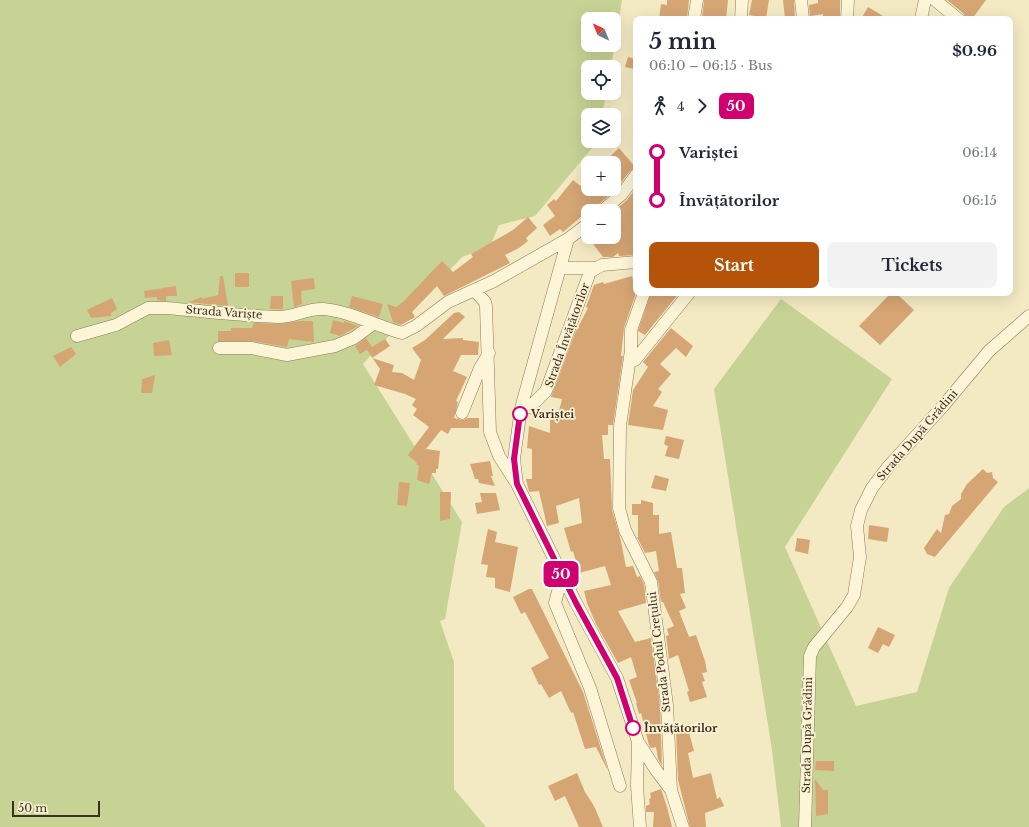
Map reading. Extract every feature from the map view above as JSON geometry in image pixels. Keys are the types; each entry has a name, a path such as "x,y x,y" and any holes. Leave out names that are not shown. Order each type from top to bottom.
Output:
{"street":[{"path":"694,16 697,0"},
{"path":"742,0 742,16"},
{"path":"801,0 803,16"},
{"path":"847,16 848,0"},
{"path":"922,16 926,0"},
{"path":"935,0 954,16"},
{"path":"622,194 633,179"},
{"path":"610,204 622,194 633,188"},
{"name":"Strada Variște","path":"77,336 116,325 148,308 166,308 280,317 313,309 325,309 355,316 373,324 402,333 409,331 441,306 494,281 568,240 581,230"},
{"name":"Strada Învățătorilor","path":"568,240 522,408 514,459 517,484 562,576 617,678 638,742 656,770 672,790"},
{"path":"560,268 595,268 613,263 633,262"},
{"name":"Strada Învățătorilor","path":"522,408 530,407 536,403 546,391 588,276 595,268"},
{"path":"474,290 485,302 486,306 489,353 490,432 498,456 517,484"},
{"name":"Strada Podul Crețului","path":"643,296 631,330 631,350 620,426 619,508 625,530 650,582 652,590 666,704 672,790 683,827"},
{"path":"635,360 688,296"},
{"name":"Strada După Grădini","path":"805,827 810,656 814,647 847,607 854,595 860,557 857,526 861,510 872,488 888,467 943,406 989,351 1029,316"},
{"path":"219,348 251,348 287,355 335,346 354,338 373,324"},
{"path":"462,413 480,368 489,353"},
{"path":"562,576 555,603 590,688 620,786"},
{"name":"Strada Învățătorilor","path":"638,742 637,786 640,827"}],"green space":[{"path":"0,0 622,0 620,12 581,12 581,52 613,52 612,60 581,60 581,100 605,100 603,108 581,108 581,148 592,148 585,156 581,156 581,161 535,216 499,225 490,247 462,257 363,364 462,522 445,619 440,621 454,662 454,789 486,827 0,827"},
{"path":"781,299 892,379 785,547 856,706 917,692 949,588 1004,507 1029,488 1029,827 781,827 772,750 714,389"}],"building":[{"path":"667,0 689,0 687,16 659,16 661,4 667,5"},
{"path":"704,0 728,0 726,16 702,16"},
{"path":"752,0 769,0 766,16 749,15"},
{"path":"783,0 794,0 795,16 785,16"},
{"path":"818,0 840,0 840,16 823,16 823,14 810,16 809,5 818,3"},
{"path":"947,0 986,0 974,16 964,16 963,13"},
{"path":"868,7 883,16 863,16"},
{"path":"628,57 633,58 633,69 625,67"},
{"path":"619,148 633,164 633,170 621,183 621,156 610,156"},
{"path":"573,180 581,186 581,196 608,196 599,204 581,204 581,217 563,232 560,229 550,236 543,225 555,216 547,205 554,199 556,201"},
{"path":"633,192 633,255 619,256 618,253 613,257 603,257 593,244 621,244 621,205"},
{"path":"528,217 537,228 526,238 528,241 519,248 505,255 510,263 444,296 437,286 412,312 415,317 401,325 393,322 387,304 396,307 403,302 442,261 453,272 473,257 471,254 513,230"},
{"path":"235,273 249,273 249,287 235,287"},
{"path":"220,276 223,276 228,306 188,302 202,297 202,299 218,295"},
{"path":"632,276 633,296 635,296 624,328 621,356 623,356 613,425 608,425 608,435 602,435 604,459 610,459 612,510 620,537 626,567 633,566 637,577 640,576 644,584 646,603 618,611 635,642 651,638 660,706 662,766 658,759 656,747 651,748 649,745 641,713 639,714 629,680 637,677 631,657 618,663 596,624 587,603 584,591 611,585 605,566 579,573 573,551 571,552 564,528 582,523 579,498 556,506 559,523 547,526 539,491 529,492 526,479 532,479 532,449 527,448 529,426 550,433 550,415 558,415 562,399 551,397 575,333 588,308 586,307 594,285 603,282 604,284"},
{"path":"314,278 315,289 301,291 302,304 294,307 291,281"},
{"path":"176,286 177,296 166,296 166,301 157,300 157,297 145,298 144,291"},
{"path":"271,296 283,296 283,309 270,309"},
{"path":"352,296 383,304 379,317 349,307"},
{"path":"650,296 677,296 645,335 638,331"},
{"path":"888,296 899,296 914,310 880,345 859,326"},
{"path":"112,298 117,309 111,313 111,316 91,318 87,310"},
{"path":"459,312 465,317 443,339 463,338 463,340 479,342 478,355 461,355 453,371 467,377 456,401 458,402 454,418 463,420 468,418 479,418 479,428 451,428 448,434 441,430 426,449 440,451 438,469 436,469 436,473 432,473 429,484 417,480 419,466 408,455 429,427 413,415 417,409 412,405 416,399 405,394 374,385 380,369 373,358 394,365 392,372 402,373 414,380 421,360 412,348 425,340 454,313"},
{"path":"333,320 344,323 344,321 358,326 340,336 330,333"},
{"path":"313,321 314,342 289,339 287,347 252,341 218,341 218,331 231,331 231,328 252,328 254,323 279,324"},
{"path":"671,328 693,346 686,357 676,348 660,364 671,374 658,389 662,392 653,406 668,410 663,430 628,425 633,390 648,367 643,362"},
{"path":"366,338 372,347 360,354 355,346"},
{"path":"385,339 390,346 372,358 367,350"},
{"path":"169,340 172,355 154,356 153,343"},
{"path":"71,347 76,354 60,367 53,356"},
{"path":"155,375 152,393 141,393 142,379"},
{"path":"666,436 684,440 679,459 665,456 668,446 664,444"},
{"path":"490,461 493,476 491,476 495,486 479,483 478,479 475,479 470,464"},
{"path":"983,469 987,473 992,472 993,478 998,482 935,557 927,554 924,548 937,529 941,533 945,515 949,514 952,506 961,499 961,494 967,484"},
{"path":"655,475 669,479 666,491 651,488"},
{"path":"399,482 410,483 407,506 397,505"},
{"path":"440,492 451,492 450,519 440,521"},
{"path":"480,493 496,493 500,510 477,514 475,503 482,502"},
{"path":"641,500 653,503 653,515 659,515 659,534 671,532 677,568 682,568 685,593 680,594 686,608 679,611 689,637 696,635 705,661 707,672 702,673 705,681 702,682 707,697 690,702 687,692 689,691 678,655 669,659 666,636 669,635 667,629 674,626 663,602 661,602 658,581 654,572 659,571 656,551 645,553 637,537 638,515 632,515 632,504 641,504"},
{"path":"869,525 889,528 887,542 868,539"},
{"path":"488,529 497,532 495,542 518,547 510,592 495,588 495,578 486,577 488,565 481,564"},
{"path":"797,538 810,540 808,554 795,551"},
{"path":"532,589 583,692 608,771 596,747 585,749 573,712 571,713 561,691 549,698 541,684 539,685 531,668 549,658 525,612 521,614 513,597"},
{"path":"878,627 895,635 889,647 883,644 878,653 868,648"},
{"path":"687,725 694,751 688,753 693,778 711,773 717,799 720,797 724,806 705,813 706,827 690,827 678,780 676,728"},
{"path":"816,761 834,761 834,771 815,770"},
{"path":"577,773 603,827 579,827 565,796 555,801 548,786"},
{"path":"815,779 823,790 828,790 828,814 816,816"},
{"path":"661,789 672,827 653,827 654,812 646,812 646,806 650,804 650,793"}],"bus line":[{"name":"50","path":"520,414 514,459 517,484 576,603 617,678 633,728"}],"place":[{"name":"Variștei","path":"520,414"},
{"name":"Învățătorilor","path":"633,728"}]}
